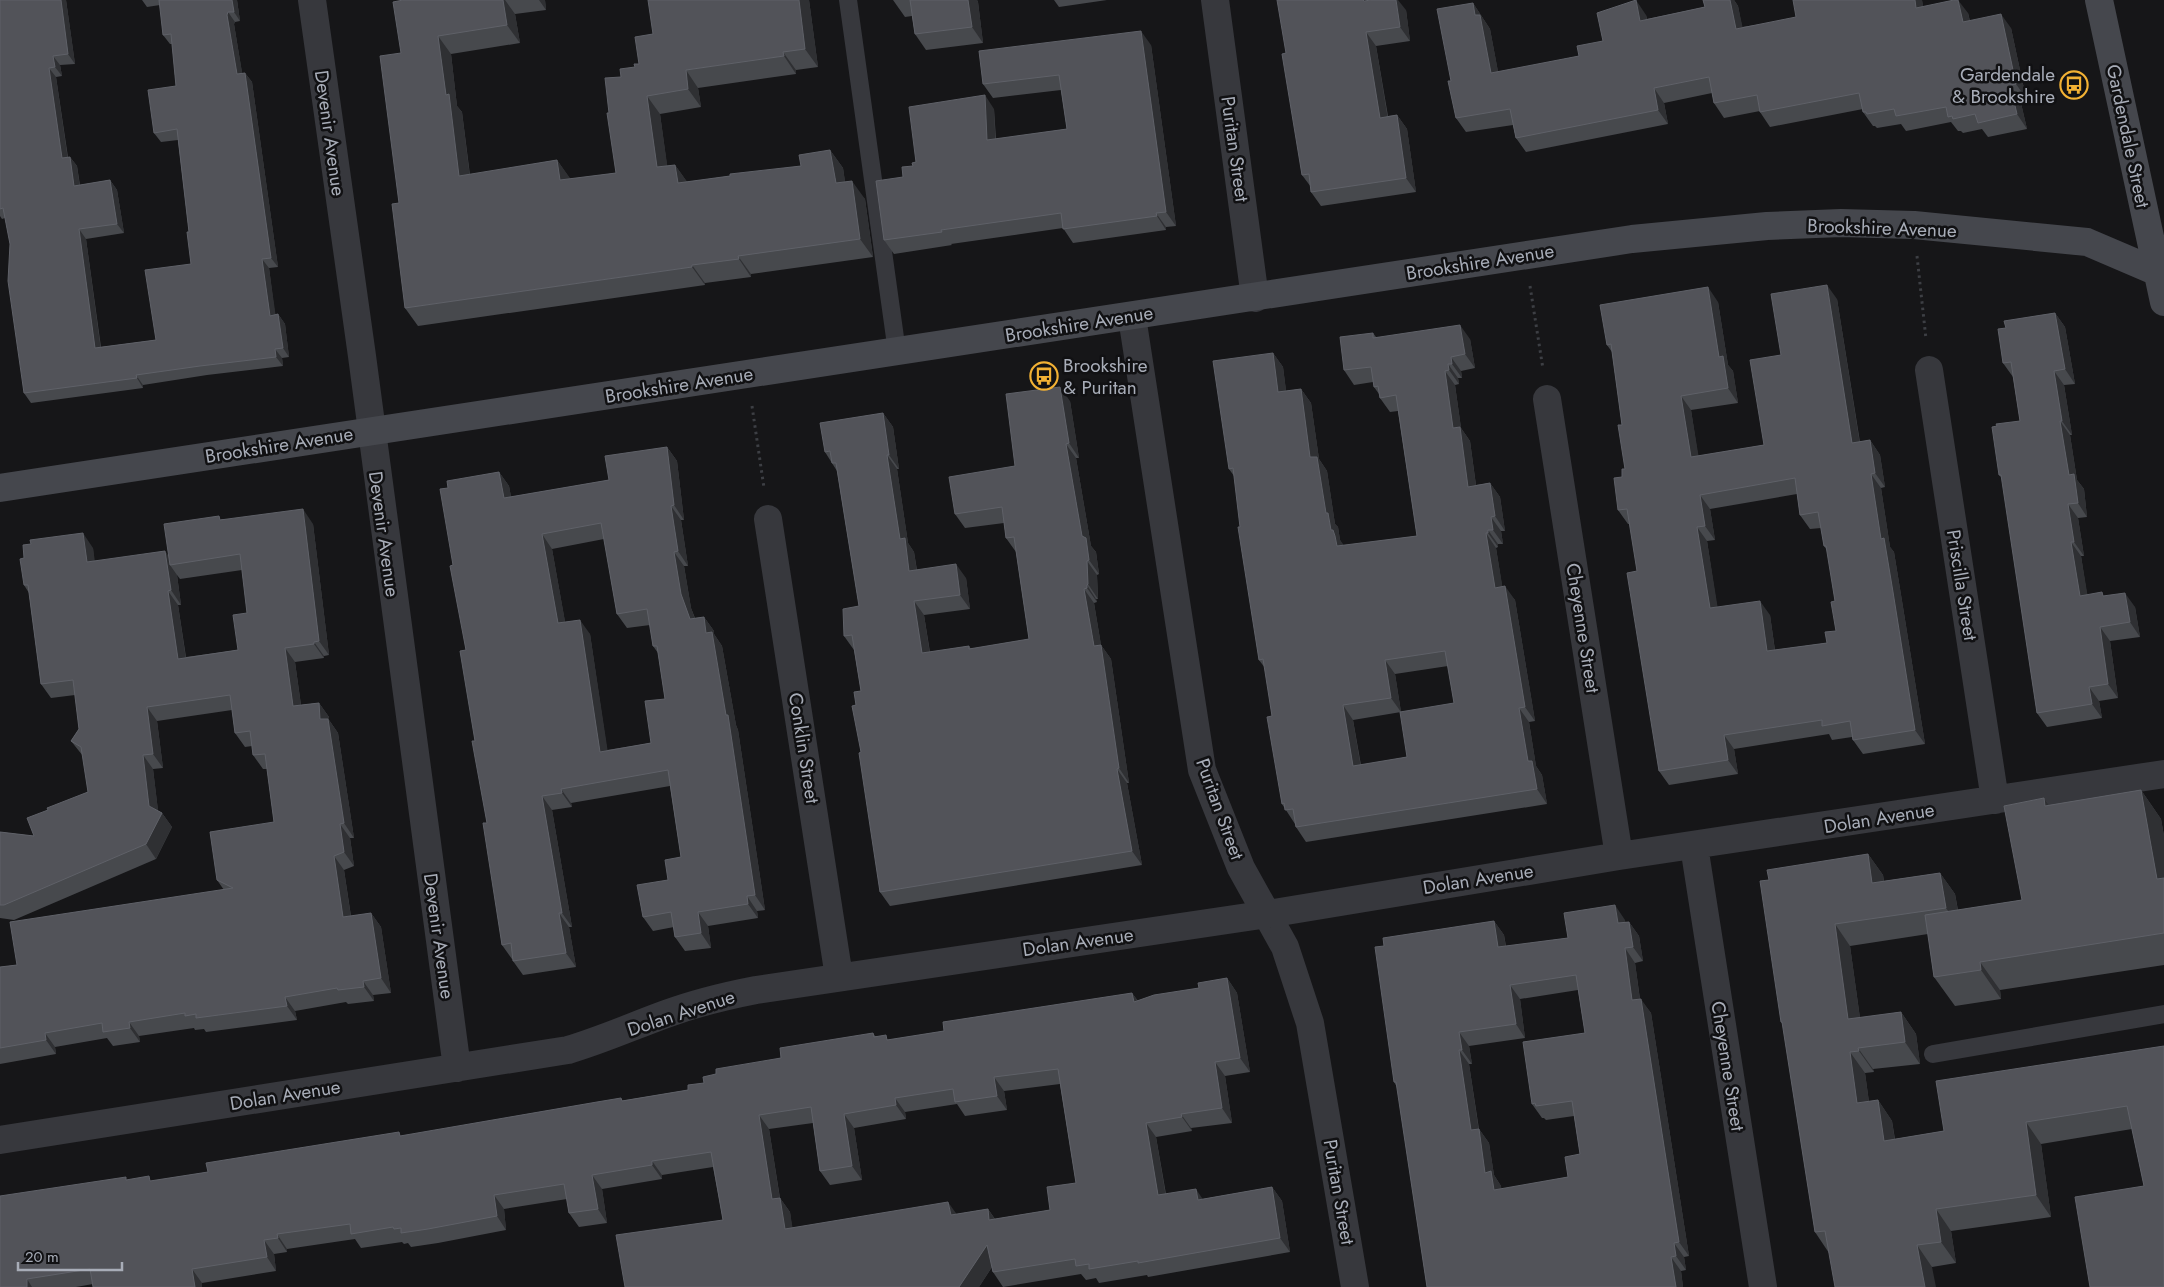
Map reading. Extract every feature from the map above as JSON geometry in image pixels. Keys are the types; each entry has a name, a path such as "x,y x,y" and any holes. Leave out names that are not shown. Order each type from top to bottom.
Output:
{"street":[{"name":"Devenir Avenue","path":"312,0 362,356 370,431 456,1068"},
{"name":"Puritan Street","path":"1215,0 1255,298"},
{"name":"Gardendale Street","path":"2099,0 2161,273 2164,302"},
{"name":"Brookshire Avenue","path":"0,488 1132,317 1632,239 1767,226 1840,223 1914,225 2087,242 2161,273"},
{"name":"Puritan Street","path":"1132,317 1202,770 1241,868 1286,948 1310,1023 1355,1287"},
{"name":"Priscilla Street","path":"1929,370 1995,800"},
{"name":"Cheyenne Street","path":"1547,400 1619,856"},
{"name":"Conklin Street","path":"768,519 839,977"},
{"name":"Dolan Avenue","path":"0,1140 568,1050 608,1038 665,1014 710,1000 839,977 1268,914 1619,856 2164,774"},
{"name":"Cheyenne Street","path":"1694,846 1762,1287"}],"lane":[{"path":"848,0 897,352"},
{"path":"1933,1054 2164,1014"}],"path":[{"path":"1914,225 1929,370"},
{"path":"1525,255 1547,400"},
{"path":"748,375 768,519"}],"building":[{"path":"0,0 61,0 68,54 53,56 55,67 49,68 62,158 70,157 74,186 110,180 117,224 79,229 95,348 156,340 145,270 191,264 177,129 154,133 148,90 176,86 171,34 163,35 159,0 232,0 234,12 228,12 227,15 237,74 245,73 271,258 262,259 270,316 278,314 283,348 275,349 276,357 136,375 137,378 24,393 8,281 10,244 3,208 0,209"},
{"path":"403,0 503,0 507,25 438,36 446,95 449,94 459,176 557,160 560,180 616,173 607,113 609,113 605,78 621,77 620,69 635,67 634,64 639,64 635,37 653,34 648,0 799,0 805,49 783,52 784,56 686,70 688,89 647,96 657,167 675,165 678,183 730,176 730,174 801,166 799,155 830,150 836,183 852,181 860,239 738,256 739,259 692,265 692,267 405,308 392,204 399,203 380,56 401,53 393,2"},
{"path":"910,0 968,0 972,27 915,34"},
{"path":"1277,0 1396,0 1400,27 1366,32 1380,118 1397,115 1406,178 1311,192 1309,174 1302,175 1282,54 1286,53"},
{"path":"1636,0 1640,21 1705,7 1703,0 1730,0 1736,29 1796,17 1793,0 1915,0 1916,8 1958,0 1963,22 2001,14 2016,84 2010,85 2017,114 1978,123 1975,114 1953,119 1952,116 1948,117 1946,107 1896,116 1894,109 1867,114 1863,112 1859,93 1760,112 1757,95 1714,103 1709,77 1654,88 1658,110 1516,138 1510,109 1456,118 1448,81 1451,81 1437,9 1473,3 1475,15 1480,15 1491,73 1579,56 1577,46 1603,41 1597,13"},
{"path":"1141,31 1166,212 1156,213 1157,216 1063,229 1061,213 884,240 876,181 903,177 902,167 913,166 912,163 916,162 909,107 985,95 987,140 1067,129 1059,75 983,84 979,51"},
{"path":"1827,285 1852,443 1870,440 1875,473 1871,474 1881,539 1884,538 1915,730 1853,740 1850,721 1822,726 1822,720 1724,735 1728,760 1659,771 1627,573 1637,571 1627,509 1618,510 1614,478 1622,477 1622,469 1625,469 1618,425 1622,425 1611,344 1607,345 1600,305 1708,287 1719,357 1723,356 1728,388 1681,396 1691,457 1764,445 1750,360 1781,355 1771,294","holes":["1795,478 1800,515 1818,512 1835,601 1831,602 1836,631 1825,632 1827,643 1767,651 1760,601 1710,608 1697,527 1705,526 1700,495"]},
{"path":"2055,313 2065,369 2054,371 2062,421 2060,421 2069,475 2074,474 2078,503 2068,504 2074,542 2071,542 2080,596 2102,592 2103,596 2125,593 2130,622 2100,627 2108,684 2089,687 2092,704 2037,713 1992,427 1997,426 1996,424 2020,421 2011,362 2003,363 1998,329 2006,328 2004,321"},
{"path":"1460,325 1465,354 1451,357 1452,364 1448,364 1449,370 1445,371 1453,428 1460,427 1468,487 1490,483 1495,516 1491,517 1493,530 1488,530 1488,533 1486,533 1495,588 1505,586 1525,707 1519,708 1528,761 1532,761 1537,789 1296,827 1293,809 1285,810 1284,803 1282,804 1267,717 1272,716 1263,659 1259,660 1238,527 1240,527 1233,468 1229,469 1213,361 1273,353 1278,392 1301,389 1310,457 1317,457 1326,513 1328,513 1331,530 1333,530 1337,546 1417,536 1396,395 1380,398 1378,386 1374,387 1371,367 1344,370 1340,337 1373,333 1373,338","holes":["1445,651 1454,703 1400,712 1407,757 1353,766 1343,705 1391,698 1385,660"]},
{"path":"1060,387 1069,443 1066,444 1082,536 1086,538 1089,560 1087,561 1088,584 1087,588 1084,589 1094,646 1101,645 1119,768 1117,769 1132,851 880,892 859,753 861,752 852,706 856,705 854,692 861,691 852,635 844,636 843,609 859,606 836,463 832,463 830,451 825,452 820,423 883,413 889,455 887,455 900,539 905,538 909,571 956,564 960,595 914,601 922,653 969,646 969,649 1029,639 1014,537 1006,538 1002,507 955,514 949,477 1015,466 1006,394"},
{"path":"667,447 674,505 671,506 678,551 674,552 681,594 690,619 704,617 706,633 712,632 726,715 728,715 755,895 747,896 748,904 698,912 701,933 675,937 671,912 643,917 637,885 668,880 665,860 681,857 668,770 561,789 562,793 542,796 562,913 559,913 566,953 513,961 511,943 502,945 483,823 487,823 472,741 475,741 460,651 466,650 450,566 453,565 440,489 448,488 447,481 499,472 504,498 609,480 605,456","holes":["601,523 617,614 647,609 653,646 657,646 665,699 645,701 651,743 600,752 580,620 558,623 542,534"]},
{"path":"303,509 319,641 314,642 314,644 285,648 293,706 319,703 320,719 328,719 344,823 340,824 344,852 334,856 343,917 371,913 381,978 363,981 364,987 338,990 337,988 285,997 287,1006 196,1018 196,1014 185,1016 185,1013 129,1022 130,1028 103,1032 102,1023 45,1033 46,1040 0,1048 0,967 17,965 10,922 233,888 217,880 210,832 274,822 265,754 253,755 250,731 235,733 230,695 147,707 153,754 143,755 149,806 162,813 146,844 4,905 0,905 0,832 34,836 27,818 88,792 81,747 71,741 79,729 73,680 41,684 28,585 24,585 20,559 24,558 23,545 31,544 30,540 83,533 87,562 165,551 171,590 168,591 178,659 238,650 233,615 247,613 240,554 170,565 164,524 219,516 220,520"},
{"path":"2141,790 2157,879 2164,878 2164,933 1980,962 1981,970 1934,977 1925,915 2022,900 2004,806 2044,798 2045,806"},
{"path":"1868,854 1872,883 1940,873 1946,908 1835,924 1848,1019 1901,1012 1905,1042 1858,1048 1859,1051 1850,1052 1857,1103 1878,1100 1884,1141 1944,1131 1936,1081 2164,1046 2164,1287 2090,1287 2075,1197 2144,1186 2127,1106 2026,1122 2036,1195 1936,1209 1941,1242 1917,1245 1925,1287 1835,1287 1825,1231 1815,1232 1760,881 1769,880 1767,870"},
{"path":"1615,905 1618,923 1629,922 1633,947 1625,948 1632,1000 1641,999 1679,1242 1674,1243 1676,1256 1671,1257 1676,1287 1427,1287 1396,1082 1394,1082 1375,947 1384,946 1383,938 1494,921 1498,947 1568,938 1564,913","holes":["1576,975 1585,1033 1523,1042 1532,1104 1535,1103 1536,1106 1572,1101 1580,1154 1565,1157 1568,1177 1494,1190 1491,1171 1485,1173 1479,1129 1471,1130 1459,1050 1462,1050 1459,1032 1516,1024 1510,985"]},
{"path":"1227,978 1240,1058 1215,1062 1222,1108 1181,1114 1182,1117 1146,1123 1158,1195 1196,1189 1198,1200 1272,1187 1280,1238 1138,1263 1138,1261 1089,1269 1089,1264 1076,1266 1075,1259 993,1272 987,1245 959,1287 625,1287 616,1235 723,1220 711,1152 652,1161 652,1165 592,1175 598,1209 569,1213 564,1184 494,1195 497,1216 428,1229 401,1233 401,1228 394,1229 393,1227 351,1234 350,1224 277,1234 278,1238 264,1240 267,1257 192,1269 195,1287 93,1287 90,1269 27,1279 27,1287 0,1287 0,1196 126,1177 126,1180 149,1176 150,1181 208,1172 206,1163 399,1132 400,1136 621,1098 622,1101 688,1090 688,1085 704,1083 703,1077 716,1074 716,1069 781,1058 780,1048 873,1033 874,1037 886,1035 887,1040 944,1031 943,1022 1132,993 1134,1002 1154,995 1199,988 1198,983","holes":["1058,1069 1076,1183 1047,1187 1050,1210 989,1220 988,1209 951,1215 948,1202 785,1229 780,1198 772,1199 759,1115 811,1107 820,1171 852,1166 844,1114 896,1105 895,1098 953,1089 955,1102 997,1096 994,1077"]}],"place":[{"name":"Gardendale & Brookshire","path":"2074,85"},
{"name":"Brookshire & Puritan","path":"1044,376"}]}
